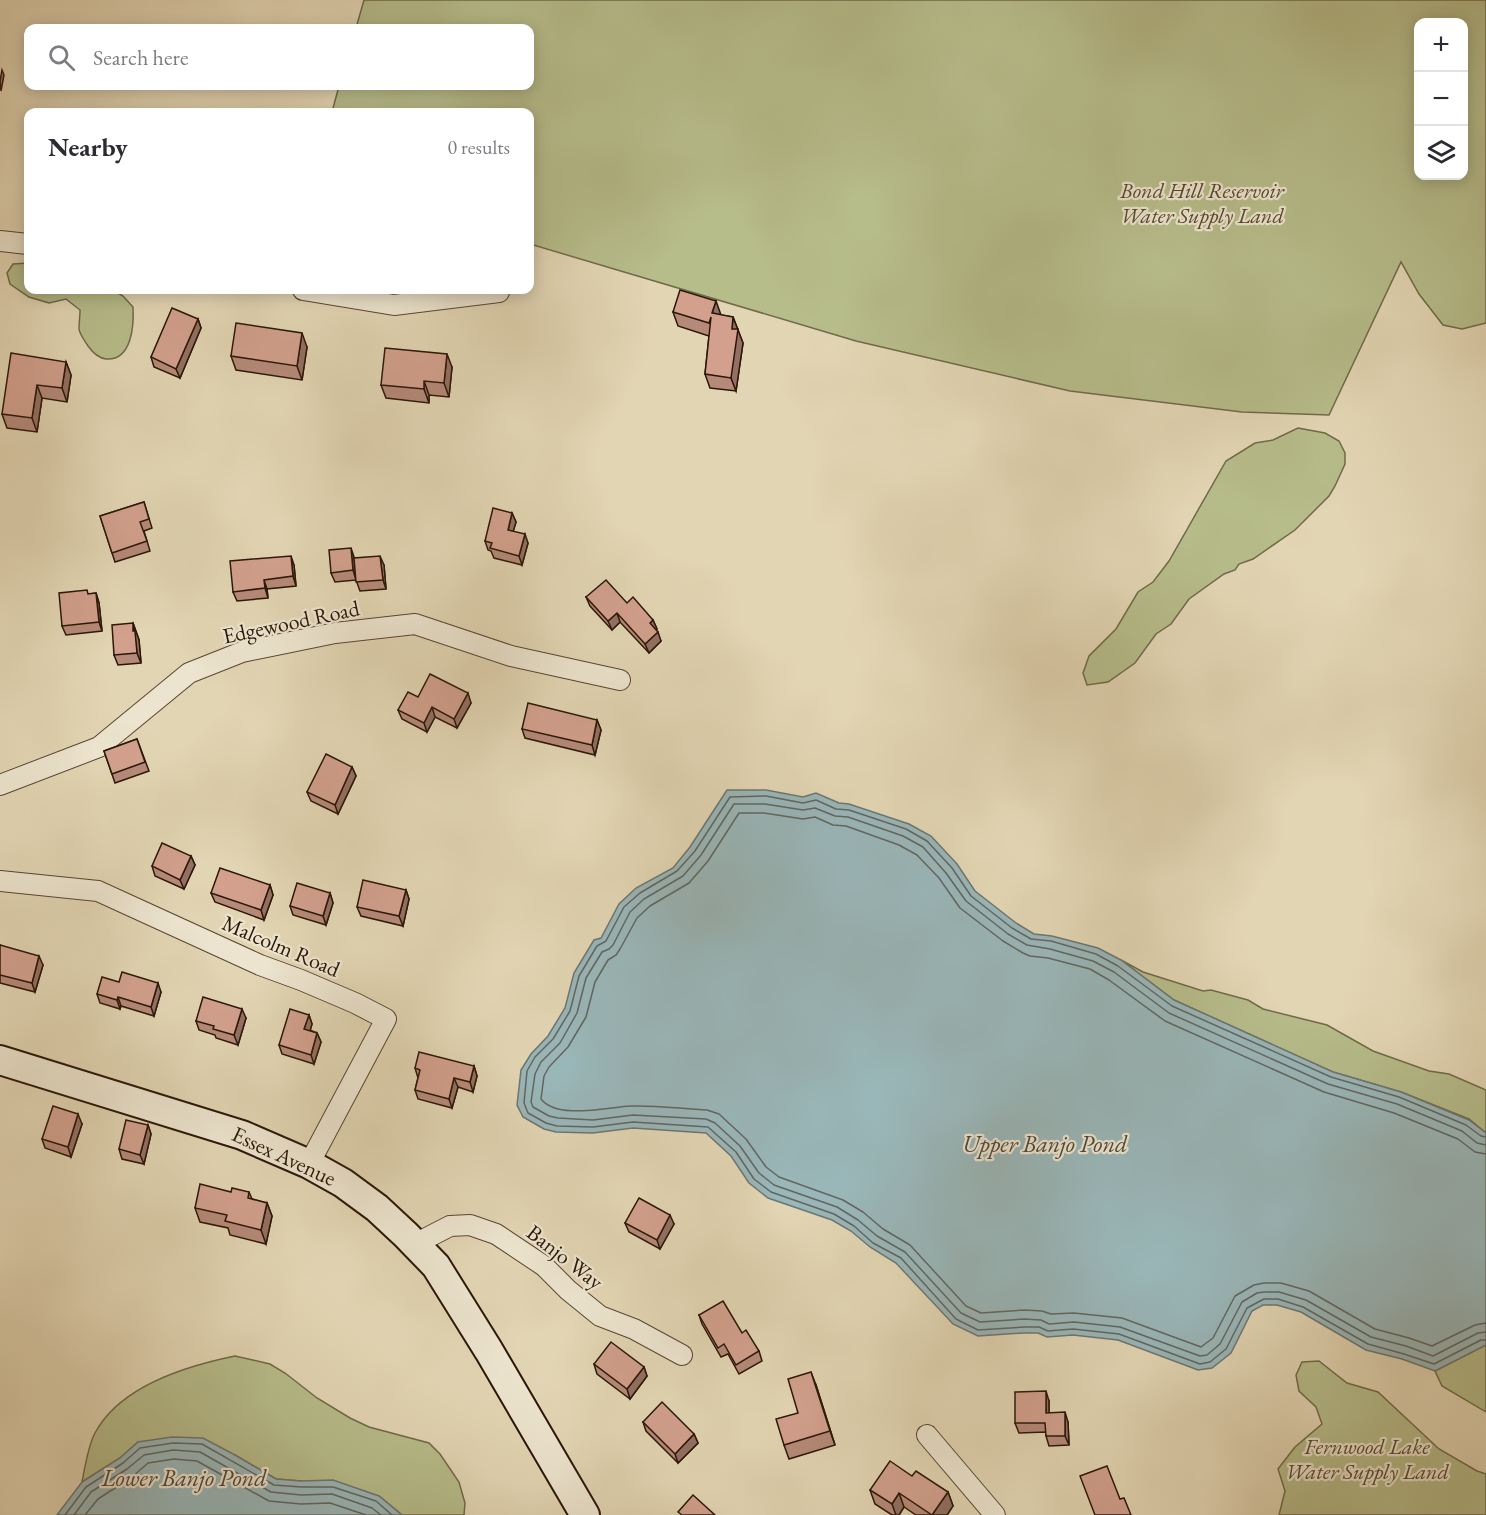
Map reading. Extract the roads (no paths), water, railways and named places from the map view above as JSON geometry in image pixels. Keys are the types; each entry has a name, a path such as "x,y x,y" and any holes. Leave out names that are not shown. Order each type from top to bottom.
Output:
{"street":[{"path":"0,241 24,244"},
{"path":"327,294 394,305 484,294"},
{"name":"Edgewood Road","path":"0,785 99,747 189,673 242,652 335,633 415,624 511,656 620,680"},
{"name":"Malcolm Road","path":"0,881 98,891 260,965 355,1003 386,1019 309,1164"},
{"name":"Essex Avenue","path":"0,1060 242,1135 309,1164 343,1183 377,1208 436,1266 483,1341 585,1515"},
{"name":"Banjo Way","path":"415,1244 450,1226 470,1225 496,1234 544,1266 568,1290 600,1316 634,1329 682,1355"},
{"path":"927,1436 995,1515"}],"water":[{"name":"Upper Banjo Pond","path":"727,790 766,790 803,797 816,793 839,803 849,804 909,824 931,836 957,864 975,891 1034,934 1052,936 1098,948 1121,960 1174,1000 1333,1072 1401,1092 1469,1120 1486,1133 1486,1345 1435,1371 1402,1359 1366,1350 1301,1312 1277,1305 1263,1305 1252,1311 1231,1353 1212,1368 1198,1370 1118,1340 1073,1335 1047,1337 1038,1333 978,1336 953,1324 896,1263 870,1247 851,1231 832,1220 768,1198 749,1183 731,1156 706,1133 633,1128 593,1133 556,1132 544,1129 523,1117 517,1105 521,1070 531,1054 548,1036 565,1008 574,973 594,940 601,938 619,904 636,888 673,868 690,847"},
{"name":"Lower Banjo Pond","path":"172,1437 203,1438 276,1479 333,1480 379,1496 402,1515 57,1515 82,1482 120,1458 138,1442"}],"park label":[{"name":"Bond Hill Reservoir Water Supply Land","path":"1202,202"},
{"name":"Fernwood Lake Water Supply Land","path":"1367,1458"}]}
